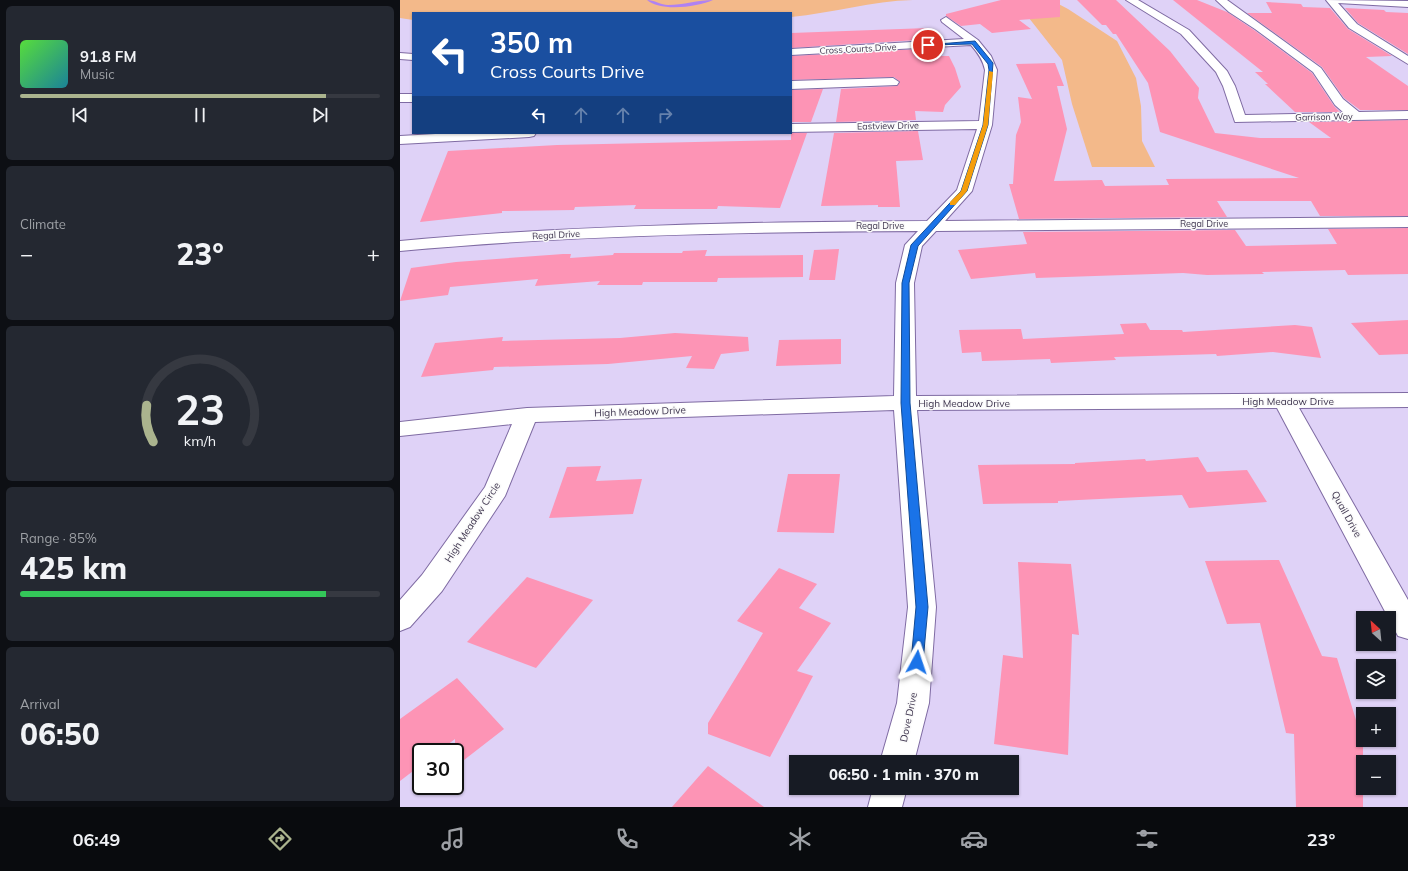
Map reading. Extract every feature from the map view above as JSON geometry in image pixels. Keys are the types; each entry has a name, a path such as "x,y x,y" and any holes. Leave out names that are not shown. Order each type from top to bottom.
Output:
{"street":[{"name":"Garrison Way","path":"1131,0 1185,32 1221,71 1229,86 1240,119 1408,115"},
{"path":"1221,0 1232,10 1259,27 1317,70 1340,102 1357,117"},
{"path":"1331,0 1353,26 1408,61"},
{"path":"1339,0 1408,4"},
{"name":"Dove Drive","path":"899,755 913,703 922,607 905,403 905,283 914,245 964,191 986,125 991,63 974,42 946,20"},
{"name":"Cross Courts Drive","path":"792,52 974,42"},
{"path":"792,85 893,82"},
{"path":"400,98 412,98"},
{"name":"Eastview Drive","path":"792,128 986,125"},
{"path":"400,140 511,134"},
{"name":"Regal Drive","path":"400,246 477,239 633,231 772,227 1408,222"},
{"name":"High Meadow Drive","path":"400,429 527,415 905,403 1408,400"},
{"name":"Quail Drive","path":"1284,401 1408,626"},
{"name":"High Meadow Circle","path":"400,619 432,583 496,490 527,415"},
{"path":"885,807 888,795"}],"shaded area":[{"path":"400,0 913,0 867,5 792,17 792,12 412,12 412,20 400,18"},
{"path":"1051,0 1068,9 1117,41 1136,78 1141,106 1142,141 1155,167 1092,167 1072,104 1062,60 1025,13"}],"building":[{"path":"1001,0 1060,0 1060,17 1019,20 1031,29 992,33 980,24 961,26 946,16 946,14"},
{"path":"1077,0 1116,0 1170,51 1199,88 1198,98 1215,133 1260,138 1331,138 1309,122 1408,120 1408,216 1320,216 1311,201 1217,201 1227,217 1019,219 1009,184 1013,184 1016,135 1021,122 1018,97 1032,99 1016,64 1055,63 1064,86 1057,86 1067,129 1054,181 1102,180 1105,186 1169,185 1166,179 1299,178 1160,132 1148,83 1116,34 1113,34 1106,25 1102,25"},
{"path":"1173,0 1197,0 1227,12 1254,30 1312,73 1334,106 1340,112 1295,112 1265,84 1268,84 1255,72 1263,72"},
{"path":"1266,2 1301,4 1303,7 1330,8 1348,29 1392,56 1366,57 1408,86 1408,110 1360,110 1344,98 1322,67 1247,13 1272,13"},
{"path":"1345,8 1408,13 1408,54 1358,23"},
{"path":"928,28 933,39 792,48 792,33"},
{"path":"937,48 941,56 949,56 955,68 961,87 945,105 943,112 915,111 916,120 836,122 841,89 897,86 900,82 894,77 792,80 792,56"},
{"path":"823,89 811,122 792,122 792,90"},
{"path":"918,131 923,160 896,161 900,207 878,207 878,205 821,206 834,133"},
{"path":"792,133 807,133 780,208 718,206 717,209 634,209 636,205 575,207 574,210 502,211 502,213 420,222 448,151 557,145 791,140"},
{"path":"1408,228 1408,274 1348,275 1345,270 1262,272 1264,274 1207,275 1183,273 1036,278 1035,273 971,279 958,250 1027,244 1023,232 1235,230 1246,246 1337,244 1328,229"},
{"path":"839,249 835,280 809,280 814,250"},
{"path":"707,250 705,256 803,255 803,277 718,278 717,282 643,282 642,285 597,285 600,281 535,286 538,279 450,287 448,295 400,301 411,268 456,262 563,254 571,254 570,258 613,255 614,253 682,253 683,251"},
{"path":"1408,320 1408,354 1379,355 1351,323"},
{"path":"1146,323 1150,330 1182,330 1183,332 1295,325 1312,327 1321,358 1273,352 1217,356 1216,354 1114,357 1116,360 1051,363 1050,359 982,361 981,352 962,353 959,330 1021,329 1023,339 1124,334 1120,324"},
{"path":"675,333 748,337 749,351 721,354 714,369 686,368 692,356 608,364 494,367 493,370 421,377 435,343 503,337 502,341 620,338"},
{"path":"841,339 841,364 776,366 779,340"},
{"path":"1198,457 1207,472 1247,470 1267,502 1189,508 1182,495 1058,501 1058,503 983,504 978,465 1075,464"},
{"path":"601,466 596,481 642,479 633,514 549,518 567,467"},
{"path":"788,474 840,474 834,533 777,532"},
{"path":"1279,560 1322,656 1337,658 1356,720 1356,747 1363,747 1363,755 1356,755 1356,795 1363,795 1363,807 1296,807 1294,734 1286,733 1260,623 1227,624 1205,561"},
{"path":"1018,562 1071,564 1079,635 1072,634 1068,755 994,744 1003,655 1023,658"},
{"path":"779,568 817,584 799,608 831,623 797,671 813,676 770,757 708,734 708,723 763,633 737,621"},
{"path":"527,577 593,600 536,668 467,642"},
{"path":"457,678 504,729 464,760 464,743 455,743 455,739 450,743 412,743 412,772 400,781 400,719"},
{"path":"708,766 764,807 672,807"}],"waterway":[{"path":"649,0 654,4 669,6 678,6 711,0"}],"slow traffic":[{"path":"952,203 964,191 986,125 991,72"}],"route":[{"path":"917,662 922,607 905,403 905,283 914,245 964,191 986,125 991,70 991,63 974,42 928,45"}]}
